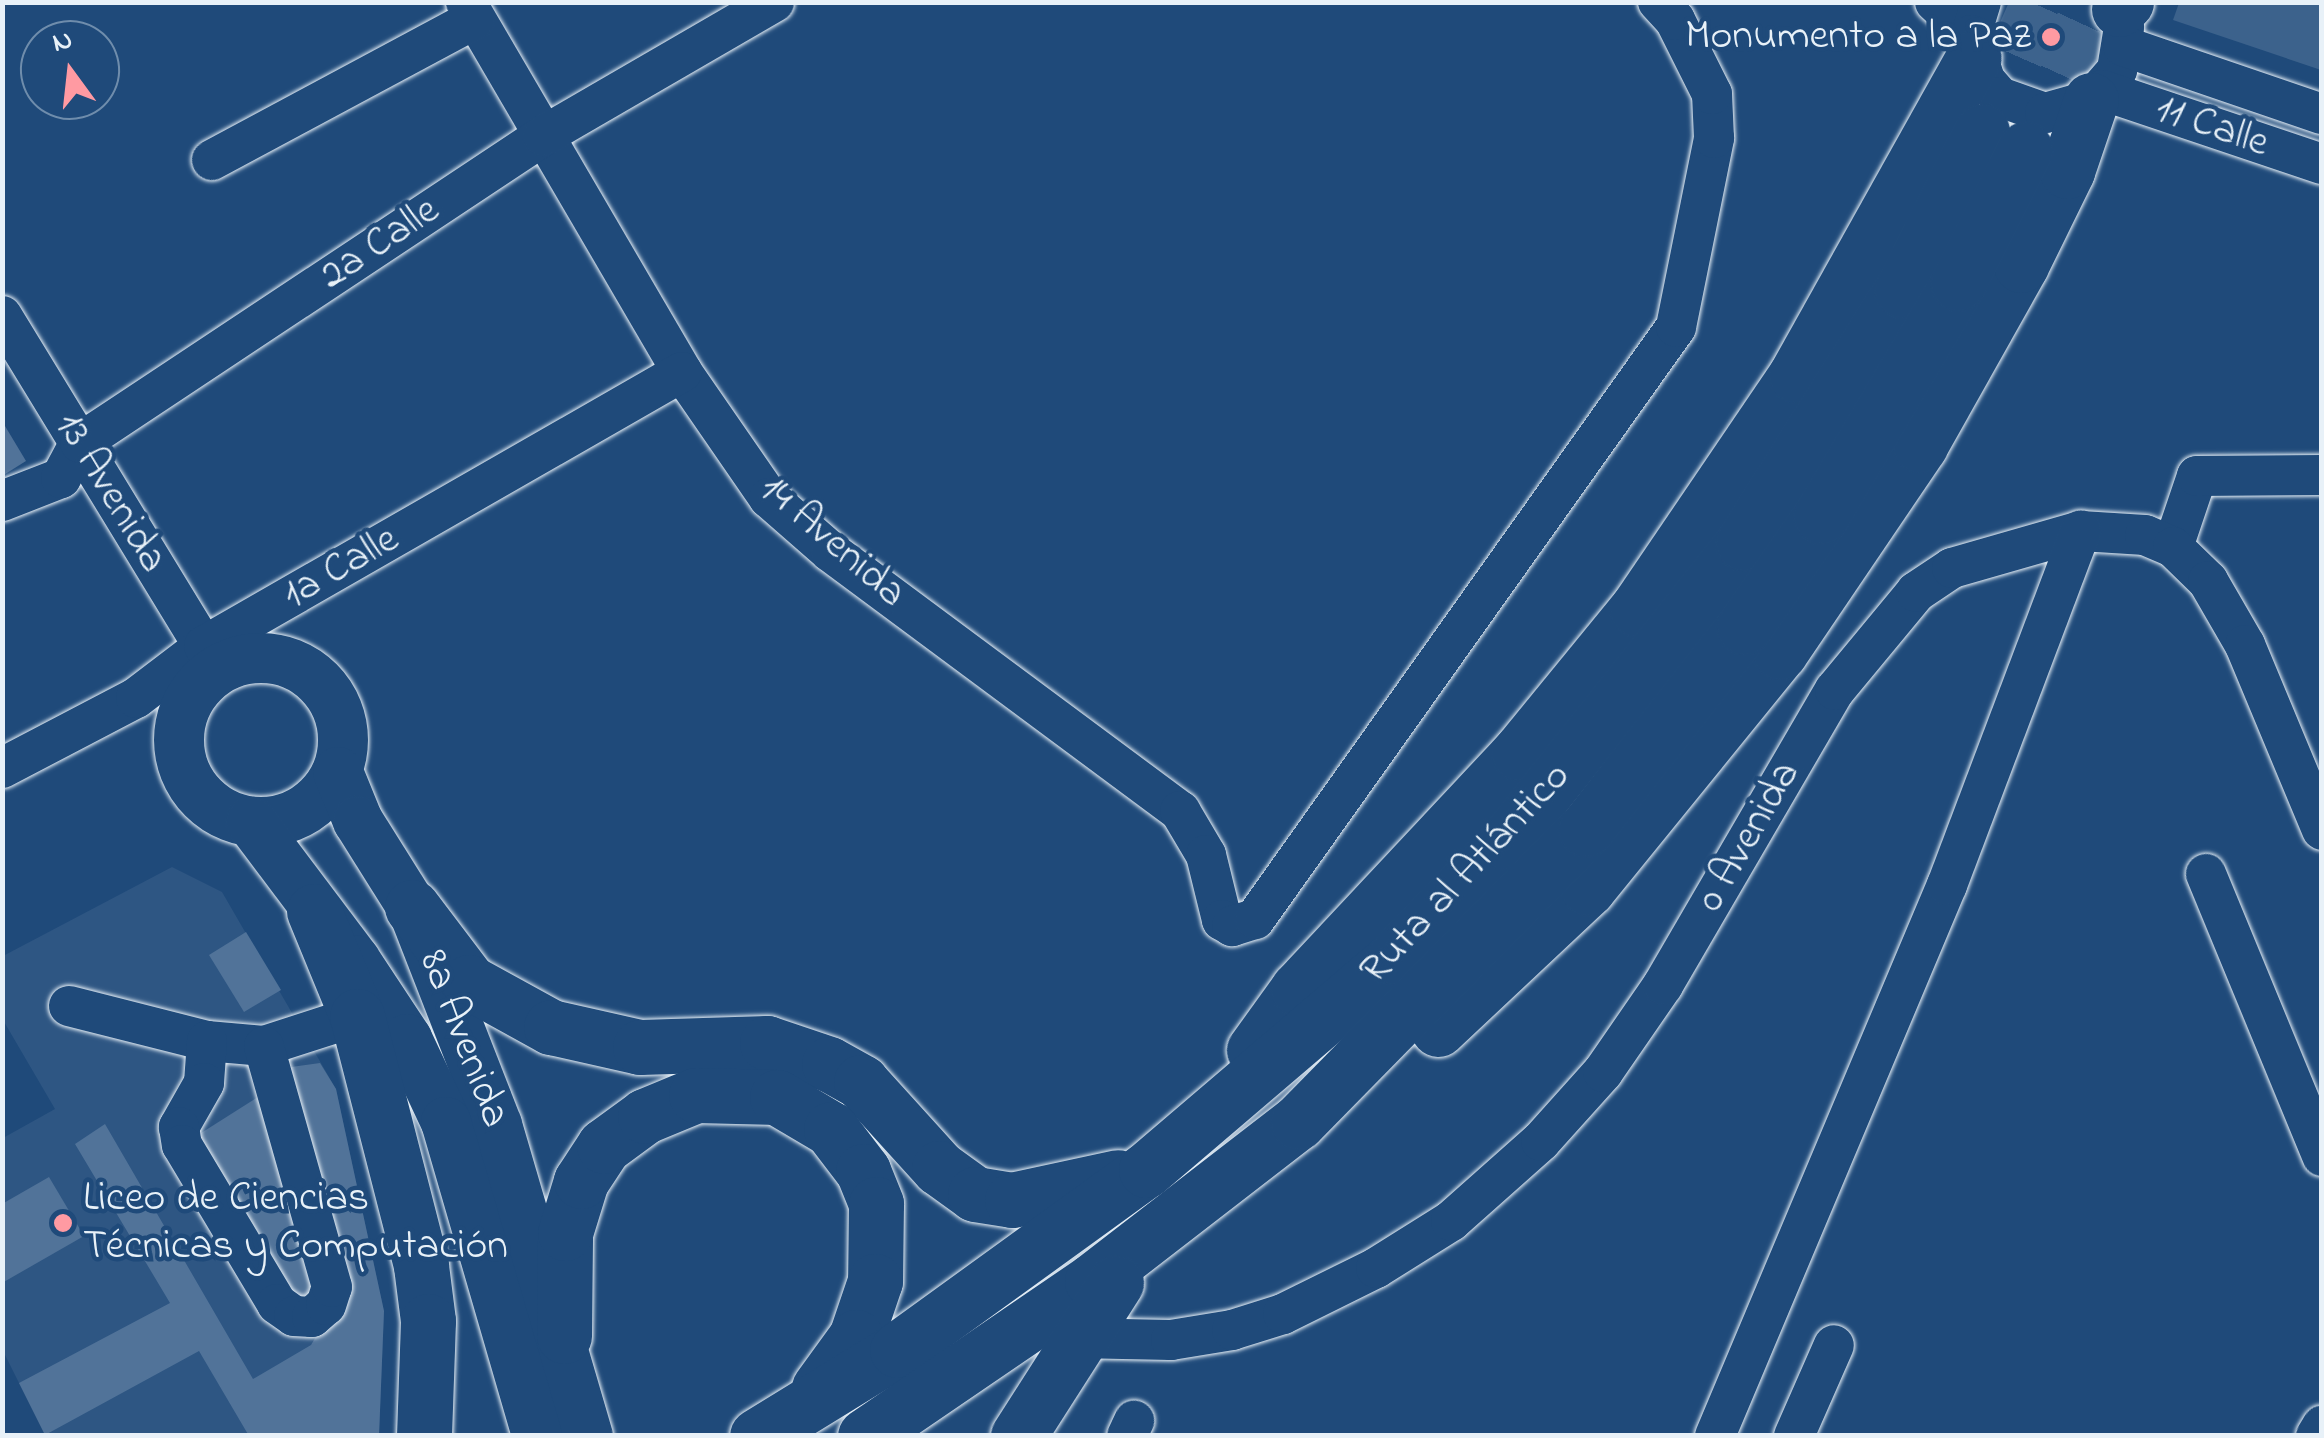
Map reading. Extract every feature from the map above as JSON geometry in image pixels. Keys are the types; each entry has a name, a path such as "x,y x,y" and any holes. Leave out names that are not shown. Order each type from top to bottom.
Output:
{"highway":[{"path":"1196,1128 1298,988 1519,753 1637,609 1796,375 1975,32"},
{"path":"1298,1122 1417,1048 1508,967 1588,888 1712,740 1780,652 1920,445 2021,265 2068,170 2097,95"},
{"name":"Ruta al Atlántico","path":"757,1436 897,1350 1146,1170 1396,956 1506,842 1645,673 1743,542 1902,290 2003,140 1892,399 1744,627 1586,829 1298,1122 1188,1211 961,1376 865,1436"},
{"path":"412,908 469,982 550,1026 640,1047 767,1043 829,1064 861,1082 940,1168 975,1194 1012,1200 1146,1170"},
{"path":"314,911 357,1016 420,1266 428,1339 424,1436"},
{"path":"568,1350 564,1233 582,1181 604,1146 646,1116 696,1095 777,1097 832,1129 863,1171 876,1204 875,1282 856,1337 807,1406"},
{"path":"1018,1436 1104,1295 1188,1211"}],"main road":[{"path":"211,658 268,658 316,677 342,720 338,772 302,811 251,822 205,801 180,758 184,708 211,658"},
{"name":"8a Avenida","path":"338,772 358,820 412,908 497,1125 568,1350 588,1436"},
{"name":"8a Avenida","path":"251,822 407,1039 446,1122 537,1436"}],"street":[{"name":"2a Calle","path":"2,500 61,478 80,443 543,136 774,2"},
{"name":"14 Avenida","path":"471,11 682,372 768,498 831,552 1180,811 1206,855 1222,920 1232,926 1255,918 1676,327 1714,138 1712,94 1675,20 1658,2"},
{"path":"1935,2 1975,32 2000,97 2022,108 2046,113 2097,95 2121,15"},
{"path":"212,160 471,11"},
{"name":"11 Calle","path":"2121,15 2322,114"},
{"name":"11 Calle","path":"2097,95 2322,164"},
{"name":"13 Avenida","path":"2,316 211,658"},
{"name":"1a Calle","path":"2,768 211,658 682,372"},
{"path":"2173,547 2197,476 2322,475"},
{"path":"1714,1436 1946,885 2081,531"},
{"name":"0 Avenida","path":"1075,1338 1172,1340 1232,1330 1376,1268 1451,1221 1541,1141 1603,1072 1672,970 1834,690 1916,592 1952,568 2081,531 2145,534 2173,547 2208,581 2245,645 2322,830"},
{"path":"2206,874 2322,1156"},
{"path":"69,1006 207,1041 264,1046 357,1016"},
{"path":"207,1041 204,1083 179,1128 182,1145 277,1304 294,1316 312,1317 326,1305 332,1286 264,1046"},
{"path":"1794,1436 1834,1345"},
{"path":"2316,1436 2322,1426"}],"shaded area":[{"path":"2179,3 2321,3 2321,70 2173,20"},
{"path":"172,867 222,892 336,1089 384,1311 379,1435 45,1435 3,1351 3,1138 55,1109 3,1020 3,956"}],"building":[{"path":"2,421 26,461 2,476"},
{"path":"246,932 281,990 244,1012 209,955"},
{"path":"320,1063 336,1089 384,1311 379,1436 249,1436 199,1351 45,1435 19,1383 170,1303 75,1144 105,1124 253,1379 311,1345 341,1294 284,1068"},
{"path":"261,1095 315,1290 293,1301 198,1135"},
{"path":"49,1177 84,1236 2,1283 2,1204"}],"tunnel":[{"path":"1982,131 2039,2"},
{"path":"2025,149 2093,2"}],"place":[{"name":"Monumento a la Paz","path":"2051,37"},
{"name":"Liceo de Ciencias Técnicas y Computación","path":"63,1223"}]}
